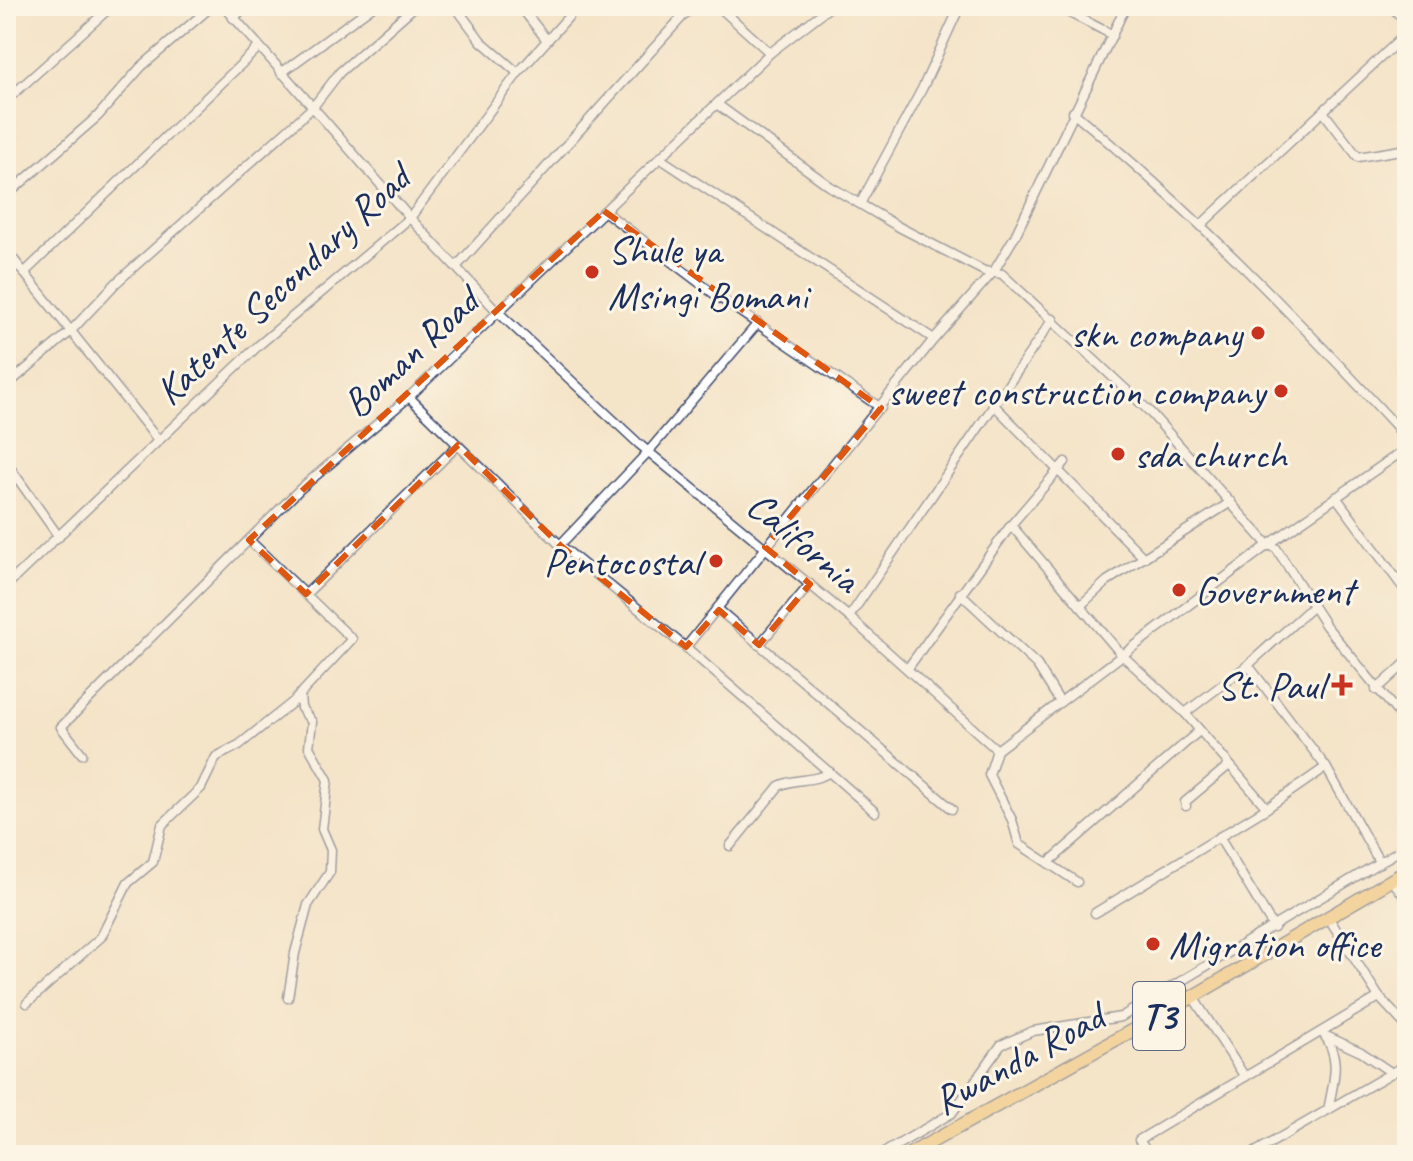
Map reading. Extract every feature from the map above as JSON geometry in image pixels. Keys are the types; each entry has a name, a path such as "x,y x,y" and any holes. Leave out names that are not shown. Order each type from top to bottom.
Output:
{"highway":[{"name":"Rwanda Road","path":"908,1155 1193,997 1407,871"}],"street":[{"path":"6,12 12,6"},
{"path":"10,97 112,6"},
{"path":"6,196 98,116 141,67 212,6"},
{"name":"California","path":"224,6 410,218 498,312 648,452 849,617 997,750"},
{"path":"233,18 247,6"},
{"path":"281,73 373,6"},
{"path":"6,386 70,332 116,283 313,107 340,72 415,6"},
{"path":"455,6 481,41 518,73"},
{"path":"520,6 546,39"},
{"name":"Katente Secondary Road","path":"6,586 259,345 410,218 518,73 578,6"},
{"path":"456,267 692,6"},
{"name":"Boman Road","path":"82,754 61,727 300,489 409,397 770,53 831,6"},
{"path":"860,204 922,89 960,6"},
{"path":"1056,6 1113,35"},
{"path":"686,647 719,610 765,547 934,339 994,271 1015,236 1126,6"},
{"path":"1392,6 1407,21"},
{"path":"723,7 770,53"},
{"path":"1202,224 1407,33"},
{"path":"24,273 259,47"},
{"path":"718,105 757,137 860,204 984,271 1002,274 1053,319 1148,410 1268,545 1276,548 1313,606 1376,690 1407,724"},
{"path":"1073,112 1202,224 1346,371 1397,427 1407,447 1268,545 997,750 989,775 1012,820 1019,844 1077,882"},
{"path":"1324,113 1358,157 1407,149"},
{"path":"661,159 934,339"},
{"path":"604,211 881,408"},
{"path":"6,250 158,440"},
{"path":"849,617 1053,319"},
{"path":"560,545 648,452 758,323"},
{"path":"409,397 560,545 686,647 875,812"},
{"path":"993,404 1144,558"},
{"path":"306,594 458,445"},
{"path":"6,462 59,537"},
{"path":"908,668 1011,525 1065,462"},
{"path":"1336,497 1407,593"},
{"path":"1080,606 1107,581 1231,502"},
{"path":"1011,525 1122,655 1185,713 1267,808"},
{"path":"27,1003 101,937 128,883 153,862 162,825 201,788 216,757 239,745 300,694 352,639 249,540"},
{"path":"759,645 810,584"},
{"path":"960,593 1037,665 1060,702"},
{"path":"1185,713 1248,665 1313,606"},
{"path":"719,610 952,809"},
{"path":"1376,690 1407,662"},
{"path":"1248,665 1326,767 1380,863"},
{"path":"288,998 295,953 308,905 330,872 331,850 322,829 328,780 309,747 312,722 301,708 300,694"},
{"path":"1048,863 1199,731"},
{"path":"1186,806 1191,795 1228,766"},
{"path":"1095,913 1267,808 1326,767"},
{"path":"730,846 779,786 790,780 806,781 830,772"},
{"path":"1219,837 1274,928"},
{"path":"880,1155 952,1113 1001,1045 1033,1031 1121,1017 1407,846"},
{"path":"1392,880 1407,900"},
{"path":"1328,917 1379,997 1407,1027"},
{"path":"1193,997 1245,1077"},
{"path":"1149,1155 1139,1140 1324,1034 1379,997"},
{"path":"1324,1034 1361,1052 1392,1073"},
{"path":"1324,1034 1333,1046 1337,1065 1328,1110"},
{"path":"1250,1155 1407,1064"},
{"path":"1267,1145 1274,1155"}],"highlighted area":[{"path":"604,211 881,408 765,547 810,584 759,645 719,610 686,647 560,545 458,445 306,594 249,540"}],"place":[{"name":"Shule ya Msingi Bomani","path":"592,272"},
{"name":"skn company","path":"1258,333"},
{"name":"sweet construction company","path":"1281,391"},
{"name":"sda church","path":"1118,454"},
{"name":"Pentocostal","path":"716,561"},
{"name":"Government","path":"1179,590"},
{"name":"St. Paul","path":"1342,685"},
{"name":"Migration office","path":"1153,944"}]}
